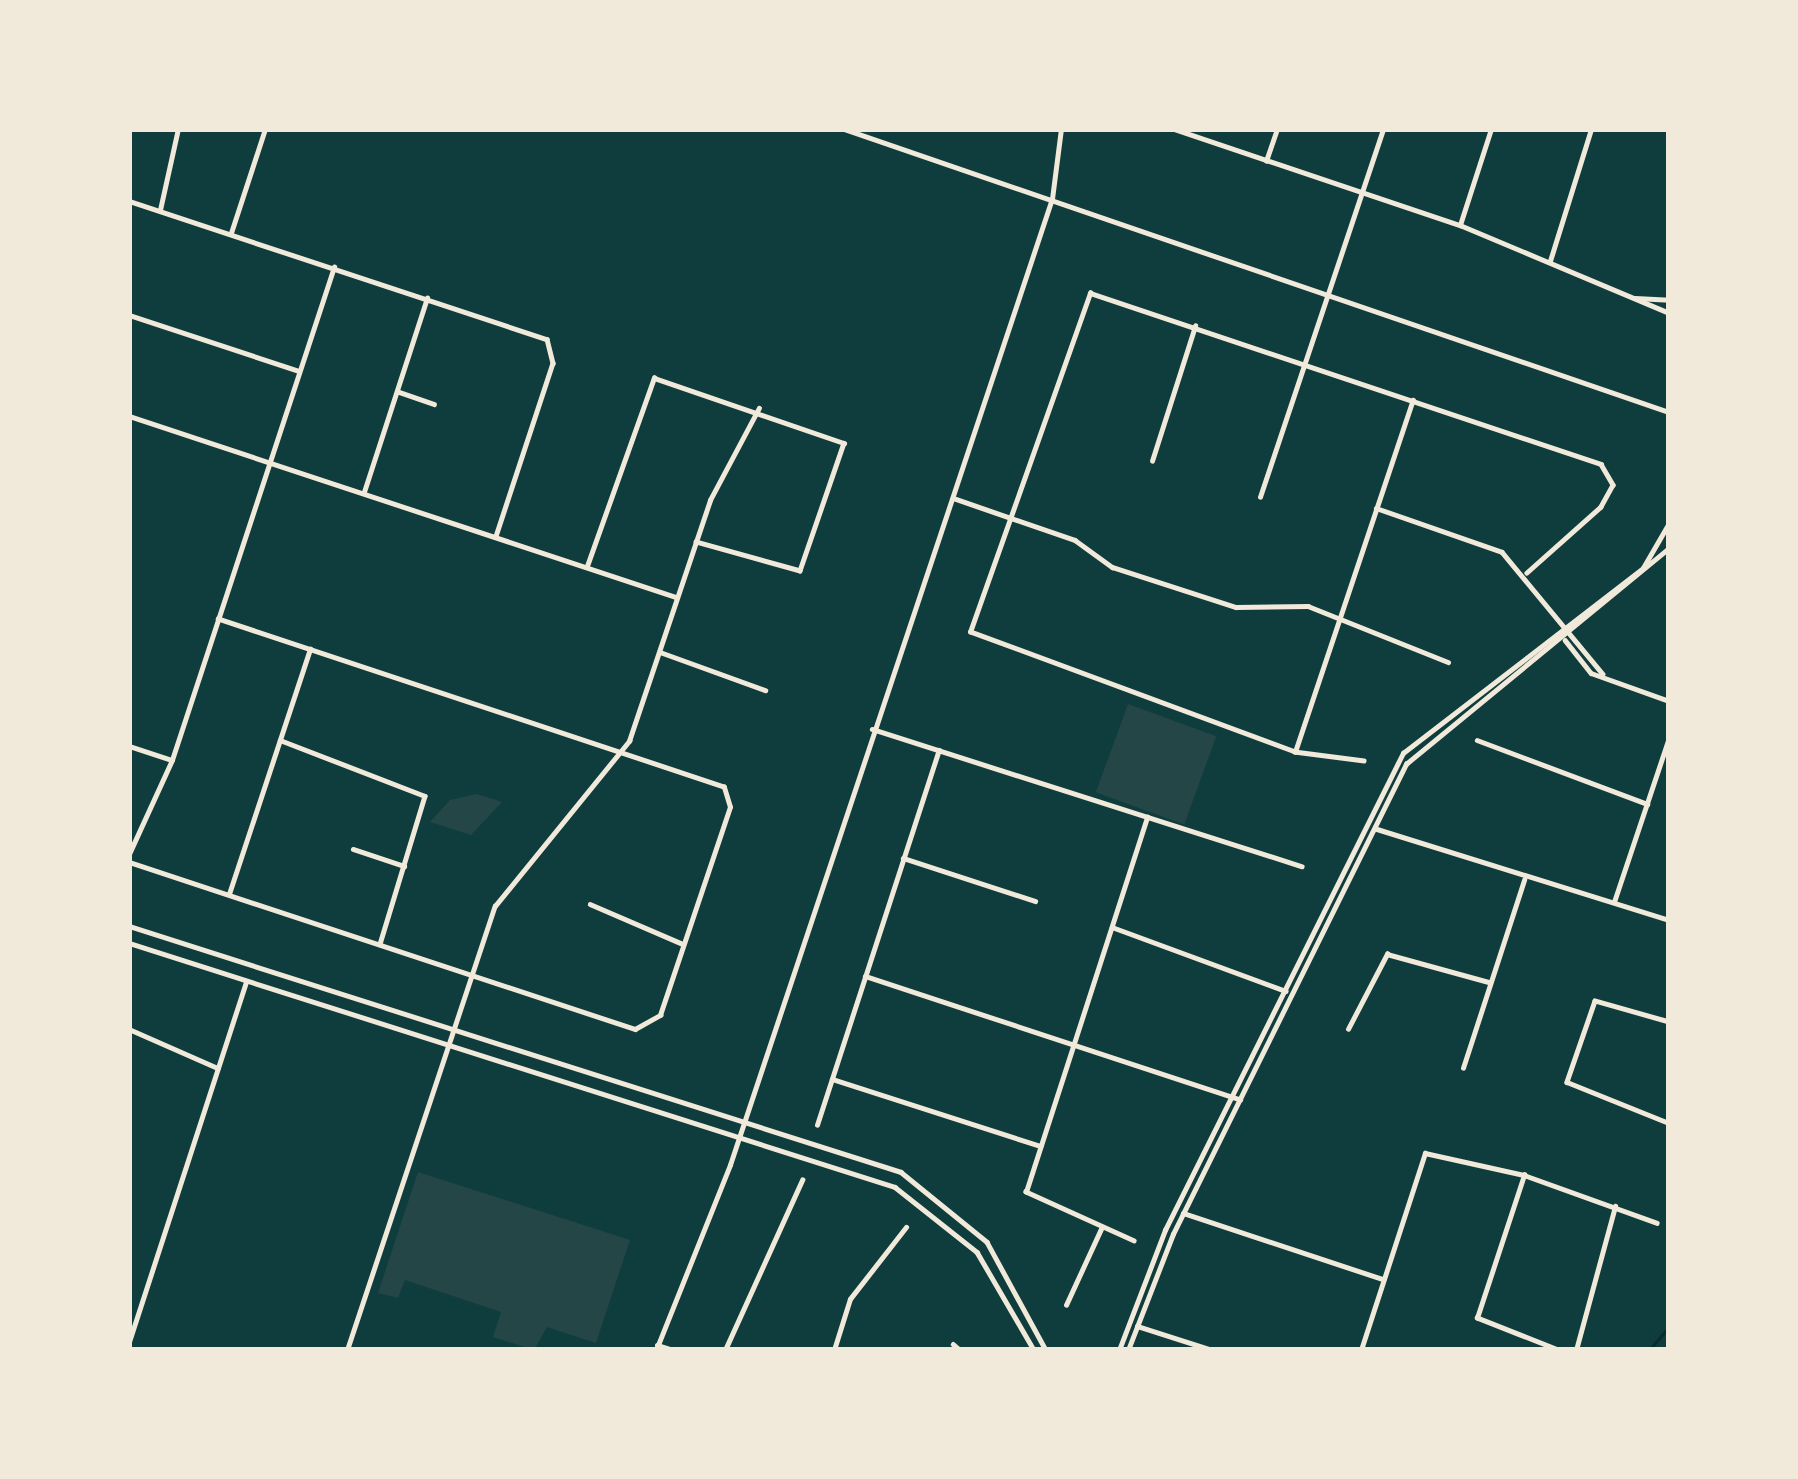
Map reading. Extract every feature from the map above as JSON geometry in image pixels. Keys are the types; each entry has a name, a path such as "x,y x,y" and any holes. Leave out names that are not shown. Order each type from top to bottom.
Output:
{"street":[{"path":"160,210 178,129"},
{"path":"231,233 266,129"},
{"path":"844,129 1669,412"},
{"path":"673,1350 656,1347 742,1124 1052,199 1061,129"},
{"path":"1174,129 1460,225 1669,314"},
{"path":"1266,161 1277,129"},
{"path":"1260,497 1383,129"},
{"path":"1460,225 1491,129"},
{"path":"1550,262 1592,129"},
{"path":"129,201 552,344 496,536"},
{"path":"218,619 623,751 729,793 684,944 651,1027 472,975 129,858 172,760 218,619 269,464 299,371 334,267"},
{"path":"1364,761 1295,752 974,639 1090,293 1413,400 1611,472 1582,531 1527,573"},
{"path":"364,492 427,298"},
{"path":"1635,298 1669,300"},
{"path":"129,315 299,371"},
{"path":"1152,461 1195,326"},
{"path":"587,566 653,378 758,408 844,442 800,571 696,542"},
{"path":"397,392 434,404"},
{"path":"1295,752 1413,400"},
{"path":"347,1350 509,878 623,751 696,542 758,408"},
{"path":"129,416 678,597"},
{"path":"952,498 1012,518 1112,567 1236,607 1340,616 1448,662"},
{"path":"1376,508 1469,538 1527,573 1603,674"},
{"path":"1371,827 1418,747 1564,638 1643,568 1669,524"},
{"path":"1128,1350 1179,1212 1231,1095 1288,992 1411,742 1569,630 1669,548"},
{"path":"1564,638 1603,674 1669,701"},
{"path":"229,894 310,649"},
{"path":"660,652 765,690"},
{"path":"872,729 1302,866"},
{"path":"1614,902 1669,738"},
{"path":"280,740 425,796 380,944"},
{"path":"1477,740 1647,804"},
{"path":"129,746 172,760"},
{"path":"817,1125 938,750"},
{"path":"1134,1241 1032,1204 1041,1146 1147,817"},
{"path":"1371,827 1669,920"},
{"path":"353,849 405,866"},
{"path":"903,858 1035,901"},
{"path":"1463,1069 1525,878"},
{"path":"590,904 684,944"},
{"path":"129,926 742,1124 858,1154 932,1191 1020,1285 1046,1350"},
{"path":"1112,927 1288,992"},
{"path":"129,943 448,1048 737,1138 854,1169 925,1204 977,1252 1034,1350"},
{"path":"1348,1029 1387,954 1491,983"},
{"path":"865,976 1240,1099"},
{"path":"129,1342 246,982"},
{"path":"1179,1212 1240,1099 1288,992"},
{"path":"1669,1022 1595,1001 1567,1082 1669,1123"},
{"path":"129,1030 218,1068"},
{"path":"832,1079 1041,1146"},
{"path":"1361,1350 1425,1153 1524,1175 1657,1223"},
{"path":"1524,1175 1477,1318 1558,1350"},
{"path":"725,1350 802,1180"},
{"path":"1576,1350 1615,1205"},
{"path":"1179,1212 1383,1279"},
{"path":"833,1350 850,1299 906,1227"},
{"path":"1066,1305 1101,1229"},
{"path":"1119,1350 1135,1326"},
{"path":"1135,1326 1211,1350"},
{"path":"953,1344 960,1350"}],"shaded area":[{"path":"1128,704 1216,736 1184,824 1096,792"},
{"path":"477,794 502,802 471,835 430,822 450,800"},
{"path":"418,1172 630,1240 596,1343 547,1327 534,1350 493,1337 501,1312 405,1280 398,1298 378,1293"}],"waterway":[{"path":"1649,1350 1669,1327"}]}
